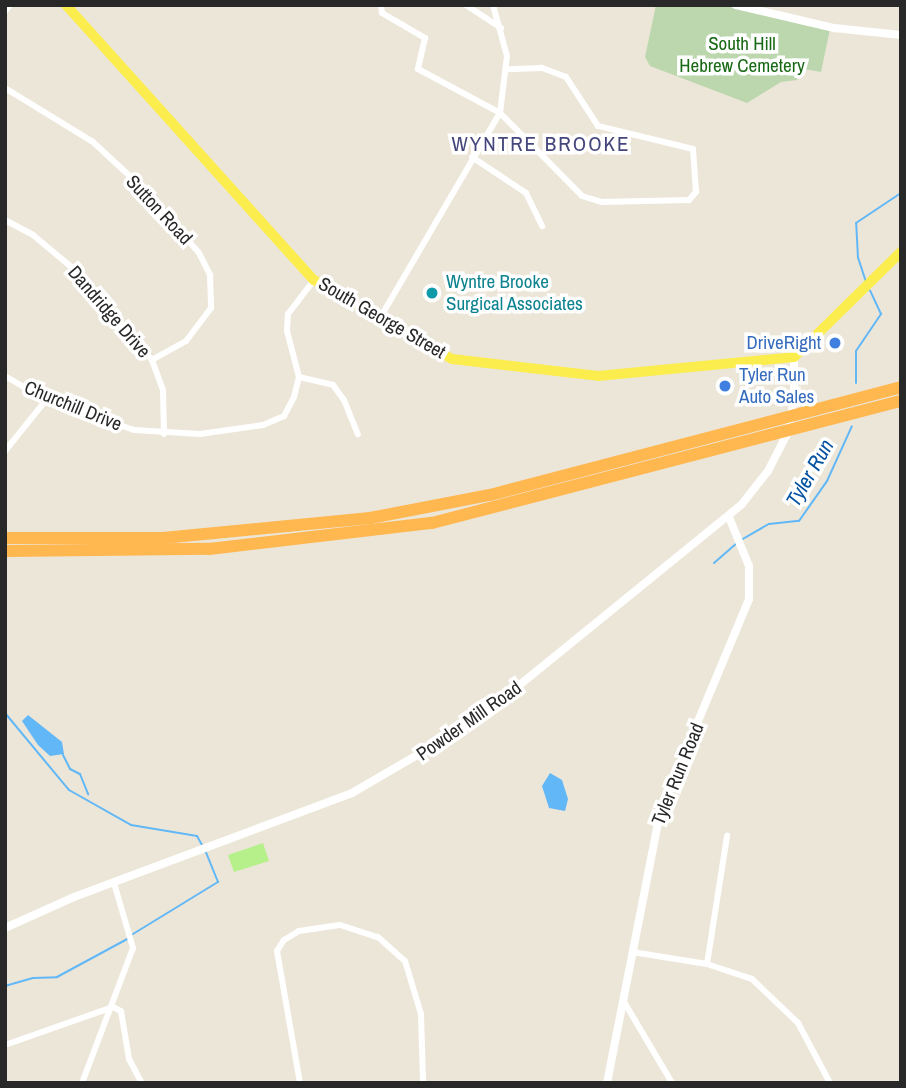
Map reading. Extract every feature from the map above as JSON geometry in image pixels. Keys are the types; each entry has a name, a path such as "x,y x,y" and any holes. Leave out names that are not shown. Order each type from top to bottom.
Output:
{"highway":[{"path":"5,538 163,538 370,518 490,495 901,387"},
{"path":"5,551 209,550 371,532 482,511 901,401"}],"main road":[{"name":"South George Street","path":"66,5 314,280 379,320 452,359 598,376 794,357"},
{"path":"794,357 901,252"}],"street":[{"path":"5,11 10,5"},
{"path":"381,5 382,13 425,38 418,69 500,113 575,192 589,200 690,201 696,192 693,149 598,126 566,77 542,68 506,69"},
{"path":"466,5 503,29"},
{"path":"379,320 500,113 506,69 503,29 493,5"},
{"path":"736,5 834,29 901,35"},
{"name":"Sutton Road","path":"5,88 93,142 147,192 199,253 210,275 211,308 186,341 152,360"},
{"path":"472,157 526,192 542,226"},
{"name":"Dandridge Drive","path":"5,220 33,235 76,271 152,360 163,390 164,434"},
{"path":"314,280 288,314 287,331 299,377 333,385 344,400 358,434"},
{"name":"Powder Mill Road","path":"5,928 114,883 352,793 436,747 535,674 729,517 768,471 787,434 794,400 794,357"},
{"name":"Churchill Drive","path":"5,376 46,400 90,418 164,434 263,425 285,416 299,377"},
{"path":"5,451 46,400"},
{"name":"Tyler Run Road","path":"607,1083 660,812 749,599 749,566 729,517"},
{"path":"707,964 727,836"},
{"path":"82,1083 129,965 131,933 114,883"},
{"path":"300,1083 277,951 284,940 299,931 340,925 379,937 405,961 421,1014 423,1083"},
{"path":"632,952 707,964 752,978 781,1003 814,1045 830,1083"},
{"path":"623,1000 673,1083"},
{"path":"5,1045 113,1007 121,1011 129,1059 142,1083"}],"green space":[{"name":"South Hill Hebrew Cemetery","path":"656,5 720,5 830,29 821,72 804,69 797,80 781,82 747,103 650,66 645,57"},
{"path":"263,843 269,861 234,872 228,855"}],"water":[{"path":"28,715 62,742 64,754 50,756 38,745 22,721"},
{"path":"550,773 562,780 568,799 565,811 549,808 542,786"}],"waterway":[{"name":"Tyler Run","path":"866,282 858,258 856,223 901,193"},
{"name":"Tyler Run","path":"856,383 856,351 881,314 870,290"},
{"name":"Tyler Run","path":"741,540 769,524 799,521 827,481 852,426"},
{"name":"Tyler Run","path":"714,563 737,543"},
{"path":"5,713 69,790 131,825 197,836 202,845"},
{"path":"63,755 70,769 80,774 88,794"},
{"path":"133,934 218,882 205,850"},
{"path":"5,986 33,978 57,977 129,938"}],"place":[{"name":"Wyntre Brooke Surgical Associates","path":"432,293"},
{"name":"DriveRight","path":"835,343"},
{"name":"Tyler Run Auto Sales","path":"725,386"}],"district":[{"name":"WYNTRE BROOKE","path":"541,144"}]}
